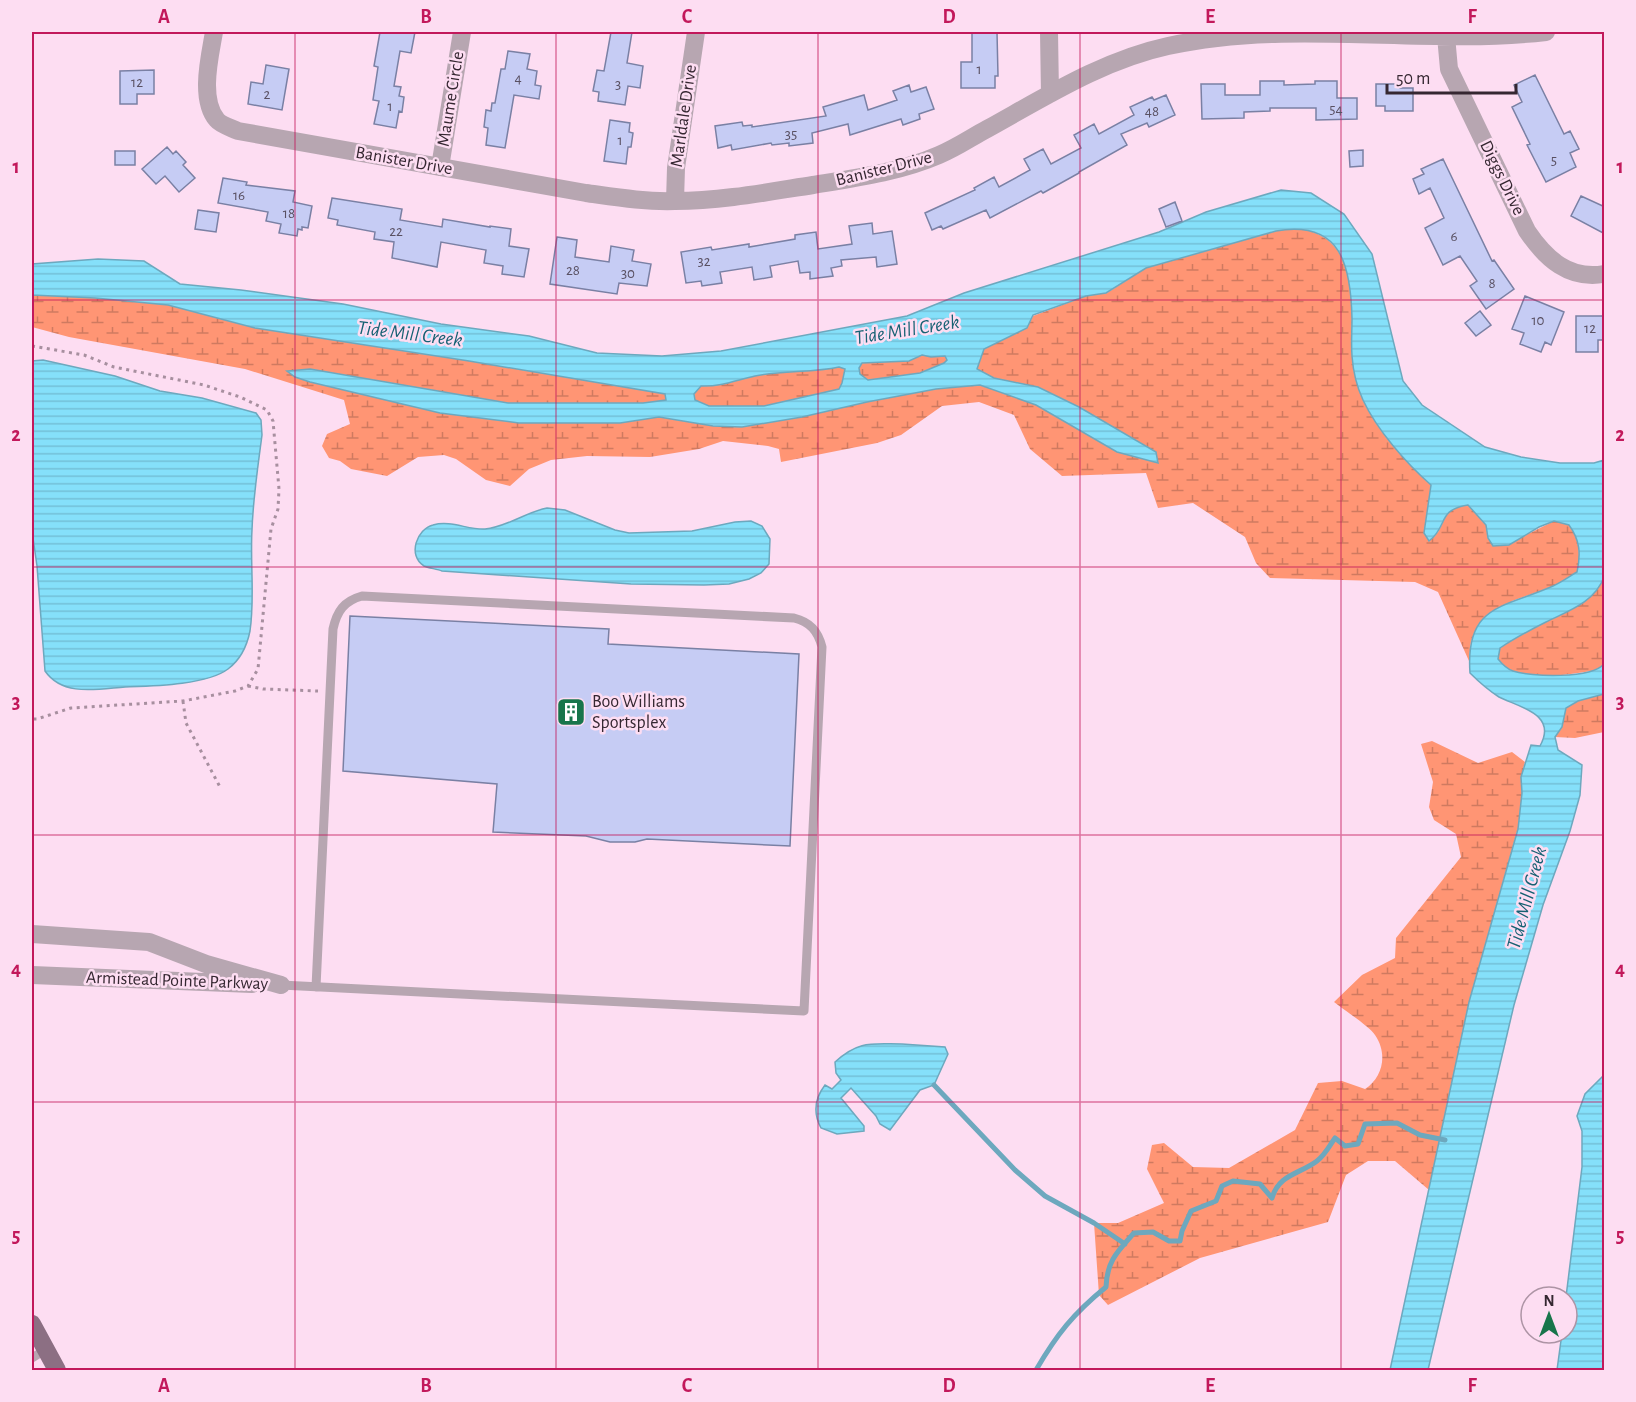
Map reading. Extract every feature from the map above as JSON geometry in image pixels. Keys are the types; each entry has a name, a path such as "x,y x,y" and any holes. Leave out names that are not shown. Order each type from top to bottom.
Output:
{"main road":[{"path":"32,1324 38,1354 57,1371"}],"street":[{"name":"Banister Drive","path":"214,32 206,83 210,105 218,121 238,130 615,197 675,201 742,195 864,177 940,155 1050,94 1118,60 1166,46 1243,34 1287,32 1446,36 1546,32"},
{"name":"Maume Circle","path":"440,167 462,32"},
{"name":"Marldale Drive","path":"675,201 676,168 696,32"},
{"path":"1049,32 1050,94"},
{"name":"Diggs Drive","path":"1446,36 1449,69 1527,231 1540,250 1556,264 1578,274 1605,274"},
{"name":"Armistead Pointe Parkway","path":"32,934 149,942 206,964 281,985"},
{"name":"Armistead Pointe Parkway","path":"32,975 281,985"}],"lane":[{"path":"281,985 316,987 804,1011 822,647 816,632 810,625 794,618 362,596 345,604 336,616 330,692 316,987"}],"path":[{"path":"32,346 84,355 114,367 204,386 240,397 267,410 273,421 279,489 278,509 272,529 258,669 248,686 235,692 183,701 71,708 32,719"},
{"path":"248,686 262,689 330,692"},
{"path":"183,701 186,723 220,787"}],"green space":[{"path":"1294,228 1325,238 1342,258 1350,286 1351,351 1357,384 1368,411 1384,433 1412,467 1431,485 1424,533 1429,541 1451,510 1468,504 1486,525 1488,538 1530,533 1554,521 1569,525 1575,536 1579,553 1578,572 1554,586 1512,601 1471,641 1469,661 1438,592 1415,582 1270,578 1256,563 1245,537 1193,503 1158,508 1146,473 1062,476 1030,449 1014,415 979,402 942,406 901,435 877,443 781,462 779,449 723,441 699,449 650,457 587,456 551,460 529,469 510,486 486,480 456,459 444,455 418,457 387,476 351,469 340,461 329,458 322,446 327,434 350,424 344,400 245,369 69,337 32,327 32,295 168,305 255,328 665,394 666,401 643,403 508,403 310,369 295,377 440,413 519,423 620,423 659,417 713,426 742,427 936,389 980,385 1036,405 1117,452 1156,452 1079,407 1038,387 994,378 977,369 984,349 1027,328 1033,316 1086,296 1107,293 1146,268 1276,231"},
{"path":"922,355 932,357 945,355 947,360 920,373 868,380 860,375 859,368 862,363 909,361"},
{"path":"839,367 845,369 839,389 764,406 709,406 695,400 694,394 701,386 722,384 766,374"},
{"path":"1604,577 1604,664 1599,670 1553,676 1529,675 1509,669 1498,659 1500,648 1528,631 1572,610 1594,593"},
{"path":"1604,694 1604,732 1575,738 1555,737 1562,727 1566,708 1578,701"},
{"path":"1432,741 1478,763 1512,752 1525,762 1521,777 1522,793 1518,828 1469,1002 1429,1190 1395,1161 1368,1161 1346,1175 1328,1222 1200,1258 1108,1305 1099,1295 1094,1223 1118,1223 1164,1203 1147,1169 1152,1145 1164,1143 1193,1167 1229,1168 1295,1130 1318,1083 1342,1081 1365,1089 1380,1072 1382,1057 1375,1035 1334,1002 1362,975 1395,958 1396,938 1461,857 1456,834 1434,820 1429,807 1433,782 1421,744"}],"water":[{"name":"Tide Mill Creek","path":"1281,190 1311,193 1344,214 1372,254 1403,381 1422,405 1485,447 1521,457 1560,463 1594,463 1604,460 1604,577 1600,586 1572,610 1528,631 1500,648 1498,659 1509,669 1522,673 1574,674 1597,669 1604,664 1604,694 1578,701 1566,708 1562,727 1555,737 1558,750 1582,765 1580,795 1570,831 1543,905 1514,1005 1428,1370 1390,1370 1469,1002 1518,829 1522,793 1521,777 1531,745 1540,746 1544,735 1544,726 1534,713 1499,697 1470,673 1470,650 1474,633 1481,621 1491,612 1553,586 1577,572 1579,547 1569,525 1554,521 1509,545 1493,546 1488,538 1486,525 1468,505 1451,511 1429,541 1424,533 1431,485 1384,434 1361,395 1353,361 1349,281 1338,251 1328,240 1315,233 1298,229 1276,231 1146,268 1106,293 1086,296 1033,315 1027,328 984,349 977,369 994,378 1038,387 1079,407 1156,452 1158,463 1117,452 1036,405 980,385 936,389 742,427 713,426 659,417 620,423 519,423 440,413 310,382 295,377 287,371 310,369 508,403 643,403 666,400 665,394 255,328 168,305 32,295 32,264 98,259 144,261 180,284 343,304 441,324 529,336 597,353 662,356 721,351 907,316 964,293 1159,232 1206,212","holes":["922,355 945,356 947,360 920,373 868,380 860,374 859,368 862,363 909,361","839,367 845,369 839,389 764,406 709,406 695,400 694,394 701,386 722,384 766,374"]},
{"path":"43,360 115,376 160,391 202,398 256,413 261,420 262,435 253,518 250,631 242,652 228,669 219,674 193,681 93,690 61,685 45,671 32,531 32,361"},
{"path":"547,508 565,510 615,530 629,533 692,531 751,521 762,526 770,539 769,564 761,573 749,579 729,584 631,584 442,571 424,566 416,556 416,543 427,527 446,524 493,528"},
{"path":"902,1044 945,1047 948,1054 934,1085 920,1090 890,1130 880,1124 876,1116 851,1088 841,1098 864,1126 864,1131 837,1134 821,1128 816,1111 819,1095 825,1085 832,1089 841,1080 836,1073 835,1062 851,1050 866,1045"},
{"path":"1604,1075 1604,1370 1557,1370 1560,1345 1579,1345 1579,1285 1567,1285 1582,1167 1582,1131 1577,1116 1585,1094"}],"building":[{"path":"380,32 415,32 411,53 400,51 394,86 401,87 399,96 404,97 402,112 399,111 396,128 374,124 379,101 373,100 378,67 374,66"},
{"path":"611,32 632,32 627,63 643,66 640,88 628,86 625,105 598,101 599,92 593,91 597,70 604,71"},
{"path":"972,32 997,32 998,76 995,76 995,88 961,88 961,62 972,62"},
{"path":"508,51 530,54 527,69 537,71 535,85 541,86 539,99 514,95 505,148 486,145 488,128 484,127 486,110 491,111 492,103 495,103 501,69 505,69"},
{"path":"266,65 289,69 282,110 248,104 251,82 263,84"},
{"path":"154,70 154,94 137,94 137,104 120,104 120,71"},
{"path":"1535,75 1564,134 1570,131 1579,149 1570,153 1576,167 1546,182 1527,145 1530,144 1512,107 1522,102 1514,85"},
{"path":"1260,81 1284,81 1284,85 1337,81 1337,98 1357,98 1357,119 1316,120 1316,108 1270,108 1270,111 1244,112 1244,118 1202,119 1201,84 1225,84 1225,95 1260,95"},
{"path":"1376,84 1400,84 1400,88 1413,88 1413,111 1385,111 1385,106 1376,106"},
{"path":"909,85 911,92 926,87 934,109 919,114 920,119 903,125 901,119 850,135 848,124 812,133 813,143 789,146 789,143 772,145 771,143 732,150 731,145 718,148 715,126 742,122 743,126 752,125 752,127 826,116 823,107 864,95 868,110 897,100 893,91"},
{"path":"1166,95 1175,115 1149,127 1147,123 1121,134 1127,145 1079,173 990,218 986,210 943,229 941,226 932,230 925,213 975,190 974,188 994,177 999,187 1030,170 1024,159 1043,149 1051,164 1081,148 1074,135 1094,124 1099,134 1134,115 1130,107 1152,97 1154,100"},
{"path":"610,120 630,123 629,132 633,133 626,164 604,161"},
{"path":"167,147 173,154 176,151 186,162 183,165 195,178 179,192 165,176 156,184 142,169"},
{"path":"1363,150 1363,166 1350,167 1349,151"},
{"path":"115,151 135,151 135,165 115,165"},
{"path":"1443,159 1492,261 1494,260 1514,289 1486,309 1470,286 1477,281 1460,256 1443,265 1425,228 1444,218 1430,188 1419,194 1413,179 1424,174 1421,169"},
{"path":"223,178 247,182 246,185 295,191 293,202 312,206 308,228 298,229 297,236 279,233 281,224 266,221 268,212 218,203"},
{"path":"1581,196 1605,207 1605,234 1571,216"},
{"path":"332,198 402,209 400,220 442,227 443,219 511,229 509,246 529,249 524,277 502,274 503,266 484,263 486,250 441,242 437,267 392,258 394,242 374,239 375,232 337,225 338,220 328,218"},
{"path":"1175,202 1182,221 1166,227 1159,209"},
{"path":"198,210 219,213 216,232 195,229"},
{"path":"872,223 873,234 892,231 897,264 877,267 876,257 841,260 842,266 831,268 833,276 810,279 810,272 800,273 798,261 770,266 772,277 754,280 752,267 720,272 722,283 702,286 701,281 686,283 681,252 749,244 749,247 795,239 795,235 816,232 818,249 852,244 849,226"},
{"path":"557,237 577,240 575,257 609,262 611,246 634,250 632,261 651,264 647,286 619,283 617,294 550,284"},
{"path":"1525,296 1564,312 1551,345 1545,342 1541,352 1520,344 1524,333 1512,329"},
{"path":"1480,311 1491,325 1476,336 1465,323"},
{"path":"1576,316 1605,316 1605,340 1598,340 1598,352 1576,352"},
{"name":"Boo Williams Sportsplex","path":"350,616 609,629 608,644 799,654 790,846 647,839 635,842 610,842 586,836 493,832 497,784 343,771"}],"waterway":[{"path":"934,1085 1015,1170 1045,1196 1094,1223 1125,1244"},
{"path":"1036,1370 1066,1325 1106,1287 1111,1263 1134,1233 1153,1232 1169,1241 1180,1241 1191,1211 1216,1201 1222,1186 1233,1181 1260,1184 1272,1198 1275,1190 1285,1179 1317,1161 1335,1138 1345,1146 1358,1144 1365,1124 1397,1123 1420,1135 1445,1140"}],"place":[{"name":"Boo Williams Sportsplex","path":"571,712"}]}
